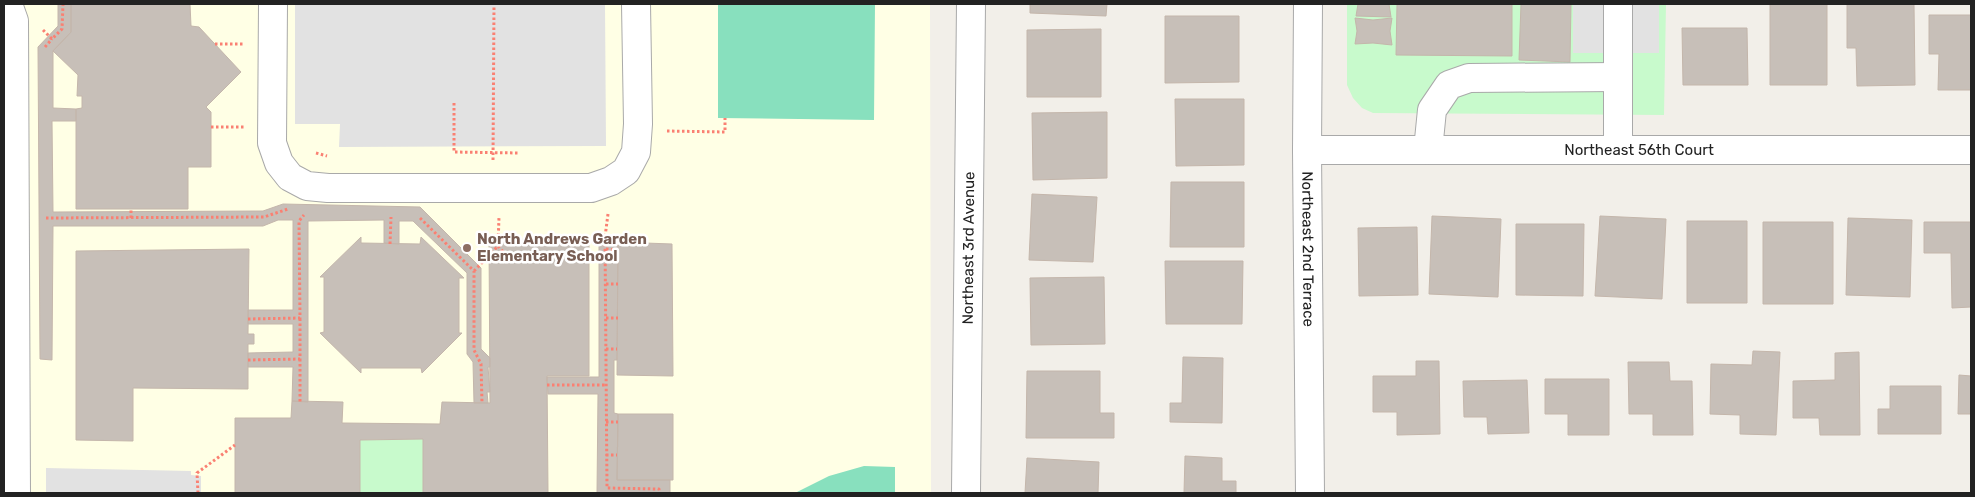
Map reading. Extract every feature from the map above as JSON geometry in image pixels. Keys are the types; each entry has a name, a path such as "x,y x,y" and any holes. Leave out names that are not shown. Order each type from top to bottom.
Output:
{"street":[{"path":"8,4 14,21 16,493"},
{"path":"273,4 272,143 279,163 290,177 307,186 328,188 591,188 611,181 626,171 636,152 638,124 636,4"},
{"name":"Northeast 3rd Avenue","path":"966,493 971,4"},
{"name":"Northeast 2nd Terrace","path":"1308,4 1307,150 1310,493"},
{"path":"1618,4 1618,150"},
{"path":"1428,150 1432,110 1449,84 1469,78 1618,78"},
{"name":"Northeast 56th Court","path":"1307,150 1971,150"}],"path":[{"path":"40,27 52,39 62,29 63,4"},
{"path":"482,403 481,364 474,350 474,271 498,246 499,212 492,213 494,4"},
{"path":"215,44 250,44"},
{"path":"454,103 454,152 519,153"},
{"path":"666,131 724,132 725,118"},
{"path":"211,127 250,127"},
{"path":"46,218 264,217 295,206"},
{"path":"131,208 131,218"},
{"path":"300,402 299,222 306,212 301,210"},
{"path":"608,212 606,249 606,488 659,489 659,493"},
{"path":"424,213 415,213 474,271"},
{"path":"390,244 391,214"},
{"path":"498,246 505,254"},
{"path":"606,249 618,250"},
{"path":"606,284 618,284"},
{"path":"248,319 300,318"},
{"path":"606,318 618,318"},
{"path":"606,349 617,349"},
{"path":"248,360 300,359"},
{"path":"547,385 606,385"},
{"path":"606,422 618,422"},
{"path":"198,493 197,473 235,445"},
{"path":"606,455 617,455"}],"shaded area":[{"name":"North Andrews Garden Elementary School","path":"4,4 930,4 931,493 4,493"},
{"path":"295,4 605,4 606,146 339,147 340,124 295,124"},
{"path":"1573,4 1659,4 1659,53 1573,53"},
{"path":"46,468 191,471 191,475 201,476 201,493 46,493"}],"green space":[{"path":"718,4 875,4 874,120 718,118"},
{"path":"1347,4 1666,4 1664,115 1373,113 1362,108 1353,98 1347,85"},
{"path":"423,439 423,493 360,493 360,440"},
{"path":"864,466 895,467 895,493 795,493 829,476"}],"building":[{"path":"58,4 71,4 71,32 53,51 53,108 76,109 76,121 52,121 53,212 263,211 283,204 420,207 481,268 481,349 490,358 490,367 488,367 490,392 487,392 488,403 474,403 473,362 467,354 467,273 413,221 399,221 399,244 384,243 384,220 308,221 308,402 292,401 293,367 248,367 248,353 293,352 293,324 248,324 248,310 293,310 293,220 278,220 263,226 53,226 52,360 40,359 38,47 58,26"},
{"path":"71,4 190,4 191,26 199,27 241,72 206,107 211,112 211,167 188,167 188,209 76,209 76,109 82,108 82,96 77,96 78,75 53,51 71,32"},
{"path":"1030,4 1107,4 1106,16 1030,13"},
{"path":"1358,4 1389,4 1391,17 1356,16"},
{"path":"1397,4 1512,4 1512,56 1396,55"},
{"path":"1521,4 1571,4 1570,62 1519,60"},
{"path":"1770,4 1827,4 1827,85 1770,85"},
{"path":"1847,4 1914,4 1915,85 1857,86 1856,48 1847,48"},
{"path":"1929,15 1971,15 1971,90 1938,90 1939,54 1929,54"},
{"path":"1165,16 1239,16 1239,82 1165,83"},
{"path":"1355,18 1373,20 1392,18 1390,31 1392,45 1355,44 1357,31"},
{"path":"1682,28 1747,28 1748,85 1683,85"},
{"path":"1101,29 1101,97 1027,97 1027,30"},
{"path":"1175,99 1244,99 1244,165 1176,166"},
{"path":"1107,112 1107,178 1033,180 1032,113"},
{"path":"1171,182 1244,182 1244,247 1170,247"},
{"path":"1032,194 1097,197 1093,262 1029,260"},
{"path":"1432,216 1501,219 1498,297 1429,294"},
{"path":"1600,216 1666,219 1662,299 1595,296"},
{"path":"1848,218 1912,220 1910,297 1846,295"},
{"path":"1687,221 1747,221 1747,303 1687,303"},
{"path":"1763,222 1833,222 1833,304 1763,304"},
{"path":"1924,222 1971,222 1971,307 1952,308 1951,253 1924,253"},
{"path":"1516,224 1584,224 1583,296 1516,295"},
{"path":"1417,227 1418,295 1359,296 1358,228"},
{"path":"361,237 361,243 420,244 421,237 464,278 459,278 459,333 462,333 422,373 421,368 361,368 361,373 320,333 324,332 324,277 320,277"},
{"path":"489,239 589,240 589,376 547,376 548,493 423,493 423,439 360,440 360,493 235,493 235,418 291,418 292,401 343,402 342,423 440,424 442,402 490,403"},
{"path":"599,242 618,242 617,360 614,360 614,413 618,414 617,480 670,480 670,493 597,493 598,394 548,394 547,377 599,377"},
{"path":"618,242 672,244 673,376 617,375"},
{"path":"249,249 248,334 254,334 254,344 248,344 248,389 133,388 133,441 76,440 76,251"},
{"path":"1165,261 1243,261 1242,324 1166,324"},
{"path":"1104,277 1105,344 1031,345 1030,278"},
{"path":"1753,351 1780,352 1776,435 1740,434 1740,415 1710,414 1711,364 1752,365"},
{"path":"1859,352 1860,435 1820,435 1819,418 1793,418 1793,381 1835,380 1835,353"},
{"path":"1183,357 1223,358 1222,423 1170,422 1170,403 1182,403"},
{"path":"1416,361 1439,361 1440,434 1397,435 1397,412 1373,412 1373,376 1416,376"},
{"path":"1628,362 1669,362 1670,381 1692,381 1693,435 1653,435 1653,414 1629,414"},
{"path":"1027,371 1100,371 1100,413 1114,413 1114,438 1026,438"},
{"path":"1959,375 1971,376 1971,414 1958,414"},
{"path":"1545,379 1609,379 1609,435 1568,435 1568,414 1545,414"},
{"path":"1527,380 1529,433 1488,434 1487,417 1464,417 1463,381"},
{"path":"1890,386 1941,386 1941,434 1878,434 1878,409 1890,409"},
{"path":"618,414 673,414 673,480 617,480"},
{"path":"1185,456 1222,458 1222,481 1236,481 1236,493 1184,493"},
{"path":"1027,458 1099,462 1098,493 1025,493"}],"place":[{"name":"North Andrews Garden Elementary School","path":"467,248"}]}
